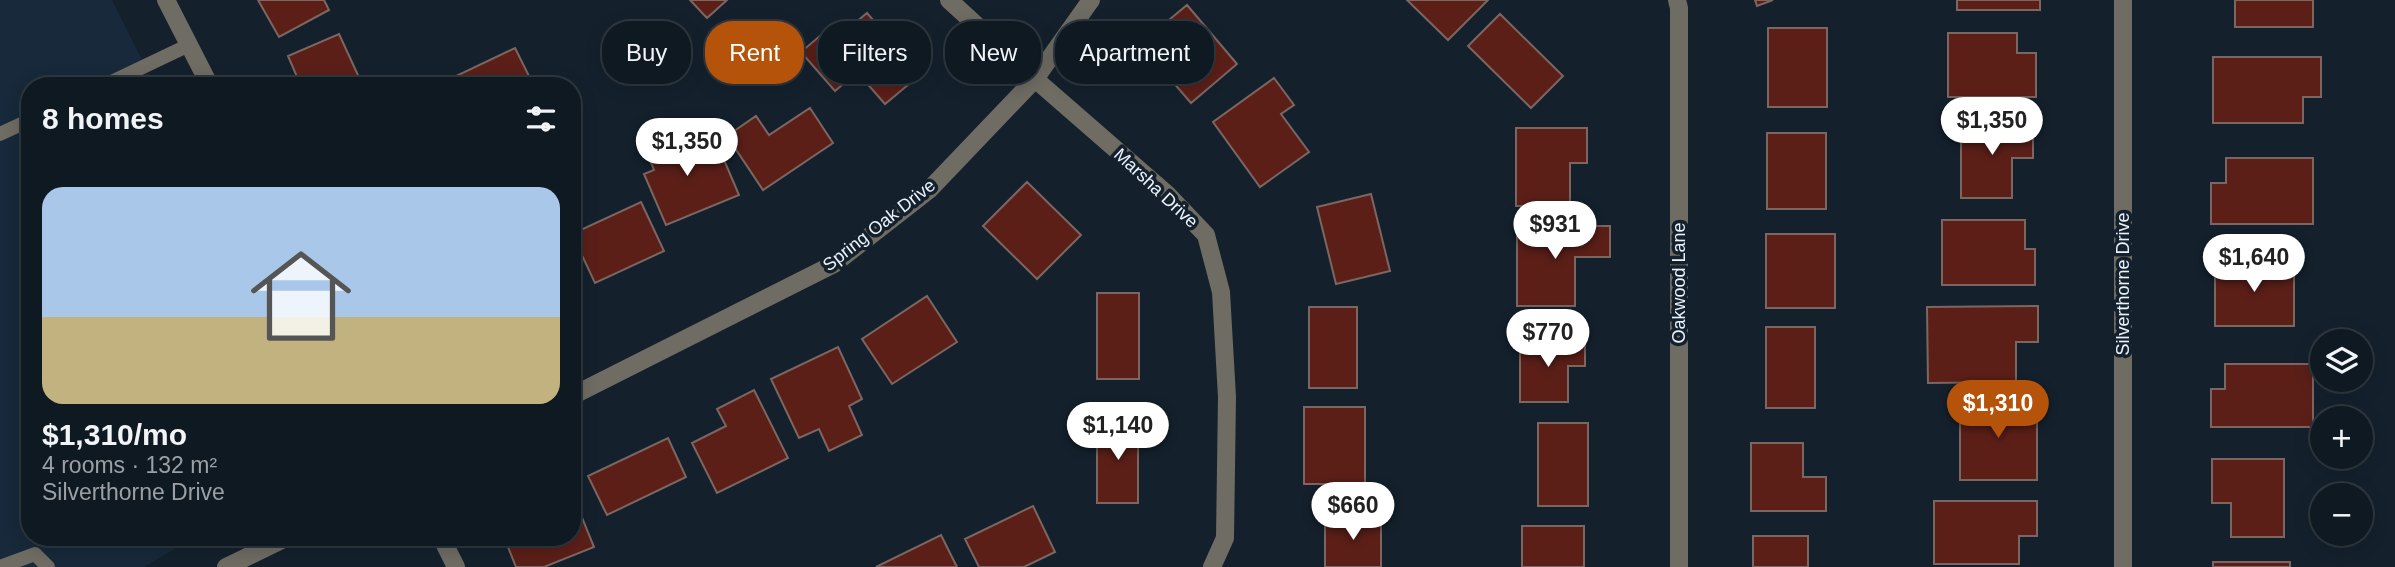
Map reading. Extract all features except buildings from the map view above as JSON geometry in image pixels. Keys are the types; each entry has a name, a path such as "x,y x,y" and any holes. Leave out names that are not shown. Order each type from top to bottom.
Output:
{"street":[{"path":"166,0 205,77"},
{"name":"Marsha Drive","path":"949,0 972,21"},
{"name":"Spring Oak Drive","path":"1041,71 1091,0"},
{"name":"Oakwood Lane","path":"1676,0 1679,8 1679,567"},
{"name":"Silverthorne Drive","path":"2123,0 2123,567"},
{"name":"Spring Oak Drive","path":"581,391 834,264 929,190 1030,84"},
{"name":"Marsha Drive","path":"1041,84 1167,194 1206,235 1221,292 1227,397 1225,538 1212,567"},
{"path":"226,567 269,546"},
{"path":"446,546 456,567"}],"lane":[{"path":"122,77 189,46"},
{"path":"0,134 21,124"},
{"path":"0,567 35,554 48,567"}],"shaded area":[{"path":"0,0 112,0 150,77 21,77 21,546 180,546 144,567 0,567"}]}
